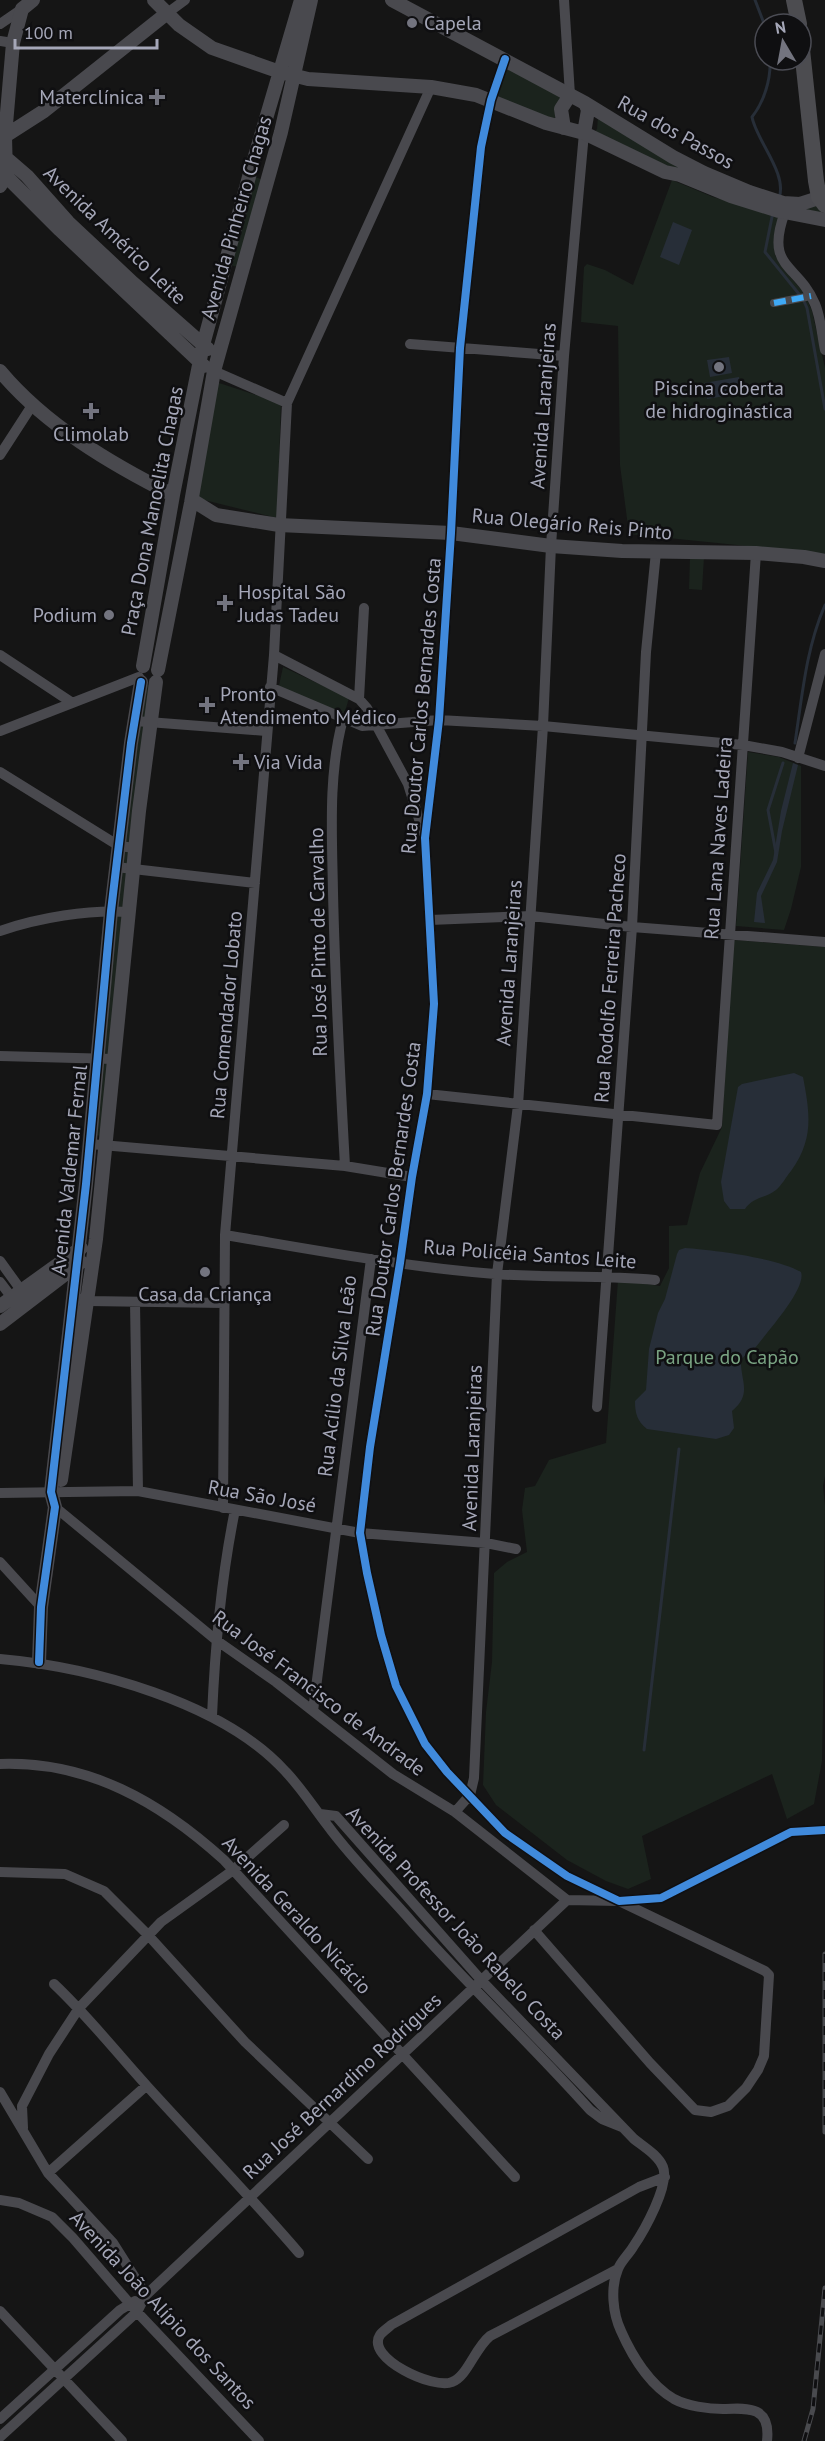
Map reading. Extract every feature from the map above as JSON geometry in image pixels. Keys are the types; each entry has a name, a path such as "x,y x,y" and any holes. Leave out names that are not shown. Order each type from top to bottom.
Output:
{"main road":[{"path":"805,72 823,199"}],"street":[{"name":"Rua dos Passos","path":"154,0 166,14 212,48 280,72 308,79 432,87 491,99 546,123 584,133 665,172 825,220"},
{"path":"5,136 44,111 184,0"},
{"name":"Avenida Pinheiro Chagas","path":"200,363 238,216 301,0"},
{"name":"Avenida Pinheiro Chagas","path":"214,371 281,132 311,0"},
{"name":"Rua dos Passos","path":"392,0 416,6 585,103 673,157 778,207 823,199"},
{"path":"564,0 570,95 561,109 564,128"},
{"path":"0,24 27,4"},
{"path":"2,169 5,136 6,42 27,4"},
{"name":"Rua Doutor Carlos Bernardes Costa","path":"505,59 491,99 481,147 460,348 439,720 425,838 434,1004 427,1094 370,1447 360,1533 381,1635 396,1686 425,1744 447,1772 505,1833 567,1876 619,1901 661,1898 783,1836 807,1830 825,1830"},
{"path":"279,525 287,403 432,87"},
{"path":"584,133 588,110 585,103"},
{"path":"263,127 281,132"},
{"name":"Avenida Laranjeiras","path":"470,1795 474,1778 497,1274 518,1105 543,726 551,546 564,356 584,133"},
{"name":"Avenida Américo Leite","path":"2,169 38,189 51,212 64,226 155,311 200,363 214,371"},
{"name":"Avenida Américo Leite","path":"2,169 28,199 51,212"},
{"path":"250,173 267,178"},
{"path":"28,199 38,189"},
{"path":"778,207 777,244 780,256 786,268 811,296 815,304 825,350"},
{"path":"238,216 255,221"},
{"path":"225,266 242,271"},
{"path":"774,303 811,296"},
{"path":"214,307 230,312"},
{"name":"Avenida Américo Leite","path":"155,311 218,355"},
{"path":"411,344 564,356"},
{"name":"Praça Dona Manoelita Chagas","path":"147,675 150,633 166,535 200,363"},
{"path":"0,371 56,423 105,457 173,495 176,502 181,505 186,505 192,500"},
{"path":"214,371 287,403"},
{"name":"Praça Dona Manoelita Chagas","path":"147,675 164,636 192,500 214,371"},
{"path":"0,455 33,404"},
{"path":"190,410 207,414"},
{"path":"182,448 200,451"},
{"name":"Praça Dona Manoelita Chagas","path":"192,500 216,515 279,525"},
{"name":"Rua Olegário Reis Pinto","path":"279,525 451,533 551,546 656,552 756,553 825,561"},
{"name":"Rua Comendador Lobato","path":"212,1716 216,1640 228,1541 229,1509 224,1304 225,1234 274,655 279,525"},
{"path":"166,535 183,538"},
{"name":"Rua Rodolfo Ferreira Pacheco","path":"597,1407 632,927 645,652 656,552"},
{"name":"Rua Lana Naves Ladeira","path":"619,1114 717,1125 756,553"},
{"path":"359,699 364,609"},
{"path":"153,612 168,615"},
{"path":"150,633 164,636"},
{"path":"798,758 825,654"},
{"path":"0,655 71,702"},
{"path":"274,655 359,699 376,724 408,784 425,838"},
{"path":"0,731 71,702 147,675"},
{"name":"Avenida Valdemar Fernal","path":"39,1662 41,1607 74,1336 72,1297 95,1096 111,911 131,742 147,675"},
{"name":"Avenida Valdemar Fernal","path":"74,1336 88,1300 96,1239 132,869 150,723 147,675"},
{"path":"270,687 362,726 439,720 543,726 742,745 782,752 825,766"},
{"name":"Rua José Pinto de Carvalho","path":"343,719 336,743 334,762 332,864 334,970 345,1166"},
{"path":"135,721 266,731"},
{"path":"131,742 146,744"},
{"path":"0,772 119,846 135,848"},
{"path":"127,776 142,778"},
{"path":"123,810 139,811"},
{"path":"116,867 255,883"},
{"path":"0,931 16,925 111,911 129,912"},
{"path":"430,920 531,916 632,927 825,942"},
{"path":"108,950 124,951"},
{"path":"105,985 121,986"},
{"path":"102,1018 118,1020"},
{"path":"0,1056 114,1059"},
{"path":"427,1094 619,1114"},
{"path":"95,1096 110,1097"},
{"path":"90,1144 345,1166 412,1177"},
{"path":"86,1184 101,1186"},
{"name":"Rua Policéia Santos Leite","path":"225,1234 371,1259 497,1274 608,1276 655,1280"},
{"path":"0,1324 16,1301 77,1250 96,1239"},
{"path":"16,1301 93,1255"},
{"name":"Rua Acílio da Silva Leão","path":"314,1711 371,1259"},
{"path":"0,1261 16,1301"},
{"path":"0,1282 16,1301"},
{"path":"72,1297 88,1300 224,1304"},
{"path":"135,1302 138,1491"},
{"name":"Rua São José","path":"0,1493 55,1498 138,1491 360,1533 486,1543 516,1549"},
{"name":"Rua José Francisco de Andrade","path":"55,1498 216,1640 314,1711 393,1774 455,1812 567,1900"},
{"path":"0,1562 41,1607"},
{"name":"Avenida Professor João Rabelo Costa","path":"0,1659 39,1662 145,1690 212,1716 251,1741 285,1771 320,1814 336,1816 441,1935 478,1984"},
{"name":"Avenida Geraldo Nicácio","path":"0,1764 44,1767 86,1774 139,1798 195,1834 224,1860 515,2177"},
{"path":"455,1812 470,1795"},
{"path":"320,1814 360,1864 431,1944 478,1984 566,2075 590,2110 602,2119 625,2128 656,2157 664,2170 665,2177 642,2233 618,2269 614,2285 614,2308 620,2328 630,2351 657,2385 675,2400 699,2406 754,2409 767,2425 767,2441"},
{"path":"22,2128 22,2106 49,2054 80,2008 161,1922 232,1871 284,1825"},
{"path":"360,1864 370,1856"},
{"path":"0,1872 65,1874 104,1891 148,1935 245,2042 368,2159"},
{"path":"534,1930 650,2063 695,2110 711,2112 728,2106 746,2088 764,2056 770,1978 765,1971 619,1901 567,1900 567,1876"},
{"name":"Rua José Bernardino Rodrigues","path":"133,2307 567,1900"},
{"path":"431,1944 441,1935"},
{"path":"54,1984 80,2008 146,2086 251,2196 299,2253"},
{"path":"48,2174 146,2086"},
{"path":"0,2092 48,2174 112,2244 144,2297"},
{"path":"618,2269 490,2336 478,2347 460,2377 449,2384 427,2381 390,2361 384,2355 379,2340 380,2335 391,2325 639,2187 665,2177"},
{"name":"Avenida João Alípio dos Santos","path":"0,2200 19,2203 52,2217 133,2307 260,2441"},
{"path":"0,2419 54,2368 133,2307"},
{"path":"0,2437 64,2379 133,2307"},
{"path":"0,2311 122,2441"}],"green space":[{"path":"507,62 566,96 555,112 555,120 494,98"},
{"path":"598,117 750,193 822,203 822,215 748,200 593,134 597,129"},
{"path":"250,175 266,181 241,268 226,264"},
{"path":"672,180 713,197 781,216 774,240 775,255 805,294 812,311 825,368 825,554 629,534 620,465 618,326 581,322 584,267 587,264 605,270 633,285"},
{"path":"216,382 281,403 277,518 196,498"},
{"path":"690,557 704,557 702,590 689,589"},
{"path":"283,667 349,698 344,715 278,690"},
{"path":"147,685 150,685 129,912 111,911"},
{"path":"748,752 779,757 801,766 801,867 784,930 736,926"},
{"path":"112,912 128,913 101,1136 95,1135"},
{"name":"Parque do Capão","path":"733,940 825,947 825,1476 823,1486 825,1506 822,1761 814,1804 787,1819 772,1774 642,1836 651,1879 628,1889 606,1881 567,1860 496,1805 483,1785 486,1712 492,1662 494,1573 507,1562 527,1552 522,1510 525,1488 535,1486 549,1460 606,1443 618,1280 660,1286 669,1268 669,1226 687,1225 700,1173 722,1127"}],"shaded area":[{"path":"673,222 692,230 679,265 660,257"},
{"name":"Piscina coberta de hidroginástica","path":"729,357 732,373 710,377 707,360"},
{"path":"739,377 742,393 707,399 704,383"},
{"path":"793,763 798,765 777,862 761,896 765,923 754,922 757,893 773,860 781,811"},
{"path":"794,1073 803,1077 807,1103 808,1126 804,1148 776,1190 752,1202 745,1209 730,1209 724,1201 721,1182 738,1087 742,1084"},
{"path":"685,1248 761,1259 801,1272 798,1289 783,1312 753,1351 747,1353 741,1360 744,1393 732,1411 734,1428 729,1435 716,1439 647,1429 639,1420 635,1409 635,1401 646,1390 649,1349 658,1313 665,1299 677,1254 679,1250"}],"waterway":[{"path":"755,0 760,12"},
{"path":"769,72 766,90 752,117 779,178 781,189 779,198"},
{"path":"773,212 765,252 803,299 807,308 825,409"},
{"path":"795,743 809,655 825,605"},
{"path":"776,853 768,810 783,763"},
{"path":"644,1750 679,1449"}],"railway":[{"path":"825,1954 825,2132"},
{"path":"804,2441 813,2409 825,2288"}],"marked path":[{"path":"774,303 811,296"}],"cycle path":[{"path":"505,59 491,100 481,147 460,348 439,720 425,838 434,1004 427,1094 370,1447 360,1533 367,1573 381,1635 396,1686 425,1744 447,1772 505,1833 567,1876 619,1901 661,1898 791,1832 825,1830"},
{"path":"39,1662 41,1607 55,1507 51,1492 86,1184 111,911 131,743 141,682"}],"place":[{"name":"Capela","path":"412,23"},
{"name":"Materclínica","path":"157,97"},
{"name":"Piscina coberta de hidroginástica","path":"719,367"},
{"name":"Climolab","path":"91,411"},
{"name":"Hospital São Judas Tadeu","path":"225,603"},
{"name":"Podium","path":"109,615"},
{"name":"Pronto Atendimento Médico","path":"207,705"},
{"name":"Via Vida","path":"241,762"},
{"name":"Casa da Criança","path":"205,1272"}]}
